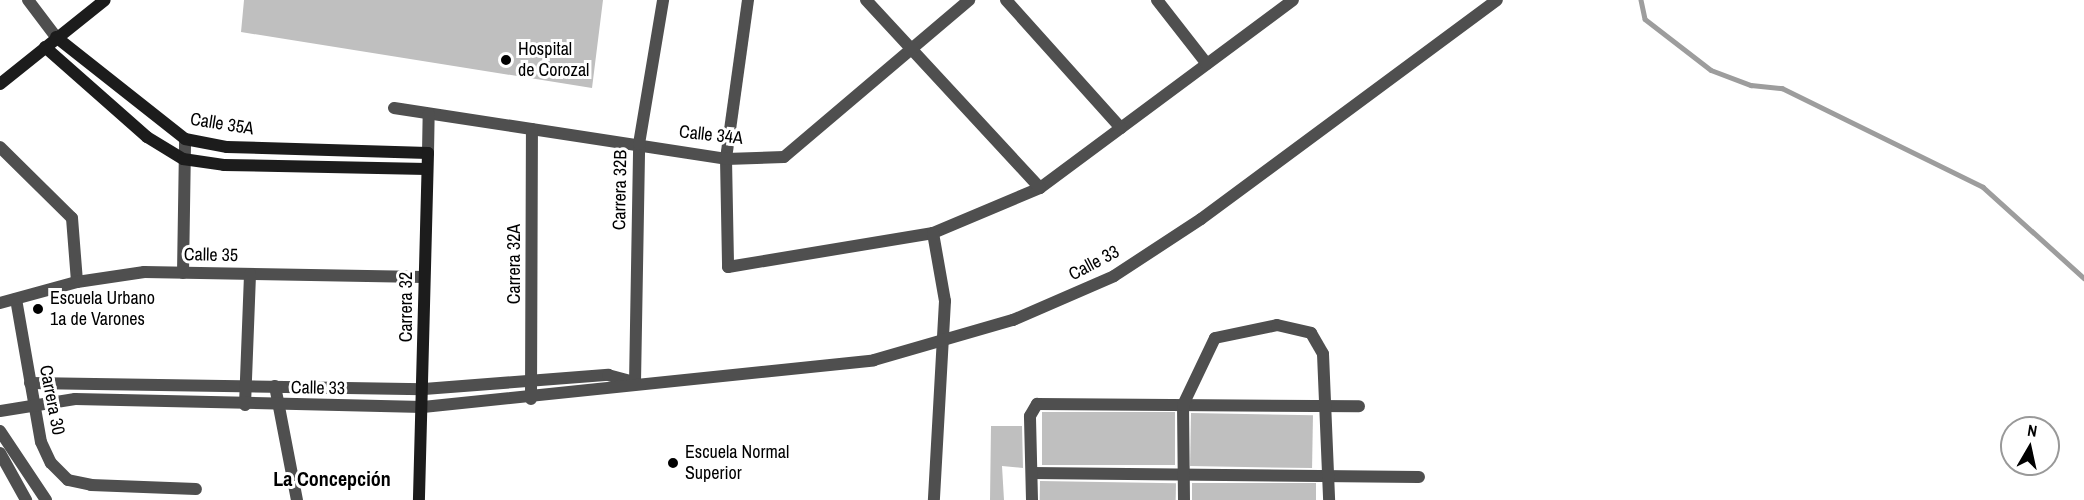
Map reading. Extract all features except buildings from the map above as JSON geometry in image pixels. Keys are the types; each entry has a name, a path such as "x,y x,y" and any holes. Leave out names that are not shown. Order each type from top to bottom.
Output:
{"street":[{"name":"Calle 35A","path":"27,0 56,37 185,139 227,147 428,153"},
{"path":"0,84 105,0"},
{"name":"Carrera 32B","path":"635,383 639,144 663,0"},
{"path":"748,0 726,159 728,267 933,233 1040,188 1293,0"},
{"path":"866,0 1040,188"},
{"name":"Calle 34A","path":"394,108 726,159 784,157 969,0"},
{"path":"1006,0 1121,128"},
{"path":"1157,0 1207,64"},
{"name":"Calle 33","path":"0,411 33,403 75,399 245,405 423,407 531,399 635,383 777,374 874,360 1013,320 1114,276 1201,219 1497,0"},
{"name":"Calle 35A","path":"45,47 147,137 183,159 224,165 427,169"},
{"name":"Carrera 32","path":"419,500 424,389 424,277 429,114"},
{"name":"Carrera 32A","path":"531,399 532,129"},
{"path":"183,273 185,139"},
{"path":"0,147 72,218 76,282"},
{"path":"933,233 945,301 934,500"},
{"name":"Calle 35","path":"0,303 76,282 183,273 424,277"},
{"path":"245,405 250,274"},
{"name":"Carrera 30","path":"16,298 40,442 68,480 196,489"},
{"path":"1184,500 1183,405 1215,338 1277,326 1311,333 1323,354 1329,500"},
{"name":"Calle 33","path":"30,383 424,389 608,375 635,383"},
{"path":"275,386 297,500"},
{"path":"1032,500 1031,407 1359,406"},
{"path":"0,431 46,500"},
{"path":"0,453 26,500"},
{"path":"1032,473 1183,479 1419,477"}],"waterway":[{"path":"1641,0 1645,19 1711,70 1751,85 1782,88 1983,187 2084,278"}],"place":[{"name":"Hospital de Corozal","path":"506,60"},
{"name":"Escuela Urbano 1a de Varones","path":"38,309"},
{"name":"Escuela Normal Superior","path":"673,463"}],"district":[{"name":"La Concepción","path":"332,478"}]}
